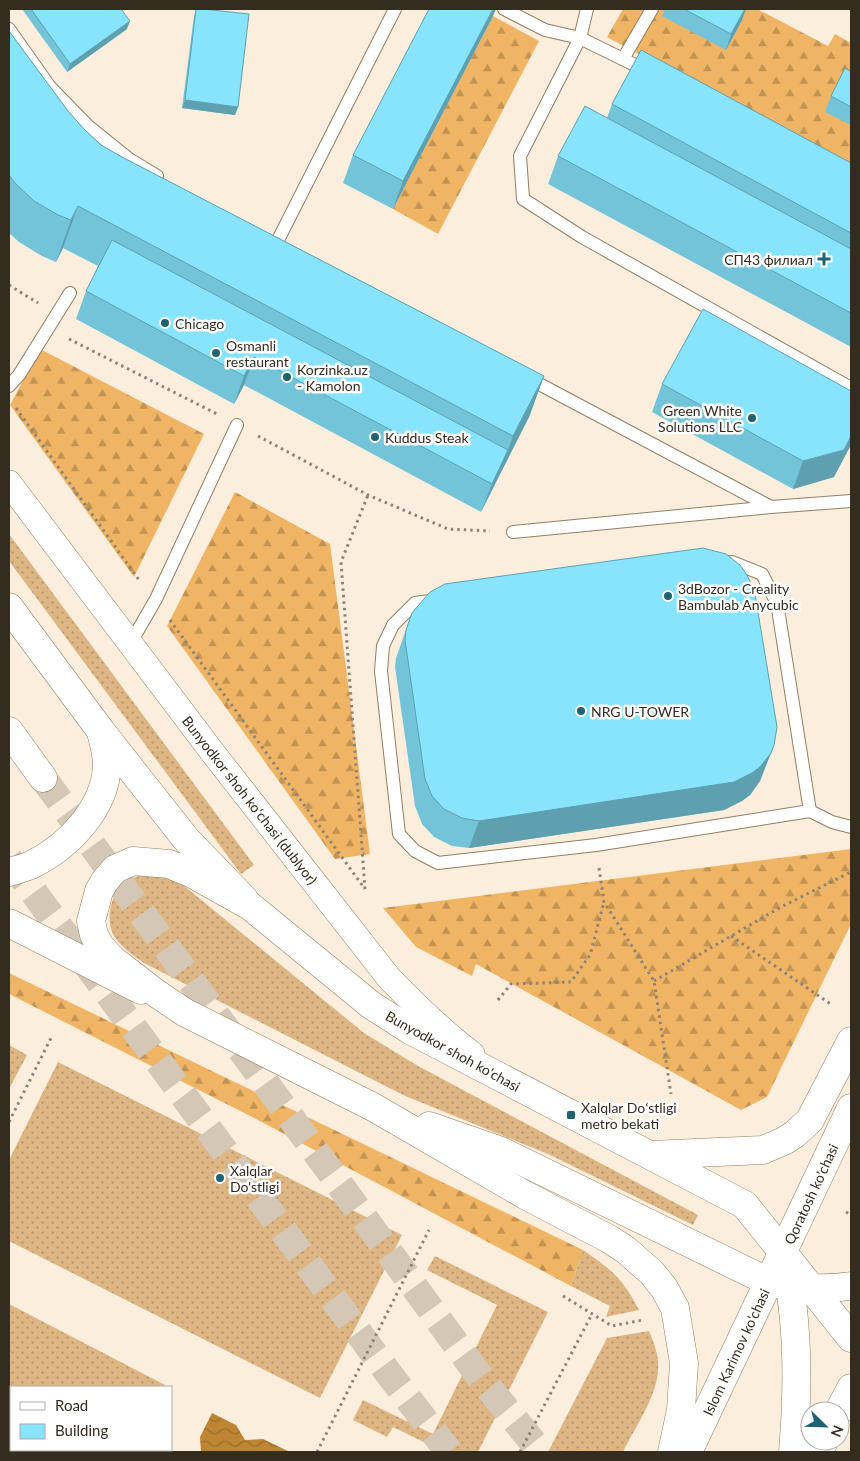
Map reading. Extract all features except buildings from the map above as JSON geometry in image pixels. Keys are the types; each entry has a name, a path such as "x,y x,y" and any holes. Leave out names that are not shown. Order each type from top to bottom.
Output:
{"main road":[{"path":"9,607 101,731 106,750 104,784 98,802 87,817 67,841 54,851 30,865 9,872"},
{"path":"9,731 43,778"},
{"name":"Bunyodkor shoh ko'chasi","path":"101,731 186,839 250,906 371,1005 410,1030 745,1205 783,1253 790,1286 851,1338"},
{"path":"184,1012 127,972 100,946 94,935 91,921 96,900 104,882 115,869 124,864 133,861 158,862 169,864 190,873 250,906"},
{"path":"9,923 373,1107 525,1195 609,1239 626,1250 664,1288 675,1308 684,1363 681,1410 672,1452"},
{"path":"648,1155 763,1150 784,1141 804,1127 810,1120 851,1041"},
{"path":"373,1107 501,1150 790,1286 851,1286"},
{"name":"Qoratosh ko'chasi","path":"783,1253 851,1108"},
{"name":"Islom Karimov ko'chasi","path":"688,1452 790,1286 783,1253"},
{"path":"790,1286 794,1318 796,1380 794,1452"},
{"path":"845,1401 851,1388"}],"street":[{"name":"Bunyodkor shoh koʻchasi (dublyor)","path":"9,483 130,644 389,978 418,1009 451,1038 521,1089"}],"lane":[{"path":"276,244 395,9"},
{"path":"504,9 545,30 580,38 659,78"},
{"path":"587,9 580,38 520,156 523,199 582,237 851,388"},
{"path":"623,59 652,9"},
{"path":"9,28 50,87 88,126 129,159 172,184"},
{"path":"9,386 19,375 70,293"},
{"path":"519,373 771,507"},
{"path":"130,644 156,599 237,425"},
{"path":"513,532 851,501"},
{"path":"712,565 732,562 762,574 777,603 810,811"},
{"path":"445,599 415,603 393,625 383,646 381,671 399,834 415,851 438,863 596,845 810,811 832,822 851,827"}],"path":[{"path":"9,285 38,302 41,317 47,328 237,425 368,495 448,529 513,532"},
{"path":"14,406 365,889 342,562 368,495"},
{"path":"498,1000 511,984 571,982 590,955 604,902 596,845"},
{"path":"654,981 781,907 851,872"},
{"path":"604,902 654,981 671,1094"},
{"path":"731,936 832,1005"},
{"path":"9,1122 52,1036"},
{"path":"846,1212 851,1214"},
{"path":"317,1452 430,1230"},
{"path":"562,1296 612,1326 644,1320"},
{"path":"520,1452 592,1314"}],"shaded area":[{"path":"9,534 254,865 241,874 9,561"},
{"path":"149,874 173,879 183,885 364,1033 418,1066 698,1215 693,1225 548,1154 403,1095 144,963 127,950 113,934 110,922 110,909 114,897 121,886 141,875"},
{"path":"9,1045 27,1055 9,1089"},
{"path":"58,1062 402,1235 320,1398 9,1241 9,1160"},
{"path":"583,1250 602,1263 616,1276 628,1290 639,1310 606,1317 610,1306 571,1286"},
{"path":"435,1256 548,1312 478,1452 444,1452 393,1427 387,1437 353,1420 363,1400 433,1434 497,1305 427,1270"},
{"path":"9,1304 165,1385 10,1386 9,1403"},
{"path":"649,1331 657,1353 658,1373 656,1384 652,1396 623,1452 548,1452 607,1338"}],"green space":[{"path":"623,9 757,9 828,46 835,34 851,43 851,168 607,37"},
{"path":"493,16 539,41 438,234 393,209"},
{"path":"40,349 204,434 134,577 10,405"},
{"path":"235,492 330,544 370,854 335,859 167,626"},
{"path":"851,849 851,924 767,1097 741,1110 476,964 472,976 416,947 383,908"},
{"path":"9,973 583,1250 571,1286 256,1119 9,994"}],"water":[{"path":"212,1413 236,1425 245,1440 263,1439 288,1451 201,1452 200,1437"}],"tunnel":[{"path":"43,778 483,1381 541,1452"},
{"path":"9,859 389,1374 449,1452"}],"place":[{"name":"СП43 филиал","path":"824,259"},
{"name":"Chicago","path":"165,323"},
{"name":"Osmanli restaurant","path":"216,353"},
{"name":"Korzinka.uz - Kamolon","path":"287,377"},
{"name":"Green White Solutions LLC","path":"752,418"},
{"name":"Kuddus Steak","path":"375,437"},
{"name":"3dBozor - Creality Bambulab Anycubic","path":"668,596"},
{"name":"NRG U-TOWER","path":"581,711"},
{"name":"Xalqlar Doʻstligi metro bekati","path":"571,1115"},
{"name":"Xalqlar Do'stligi","path":"220,1178"}]}
